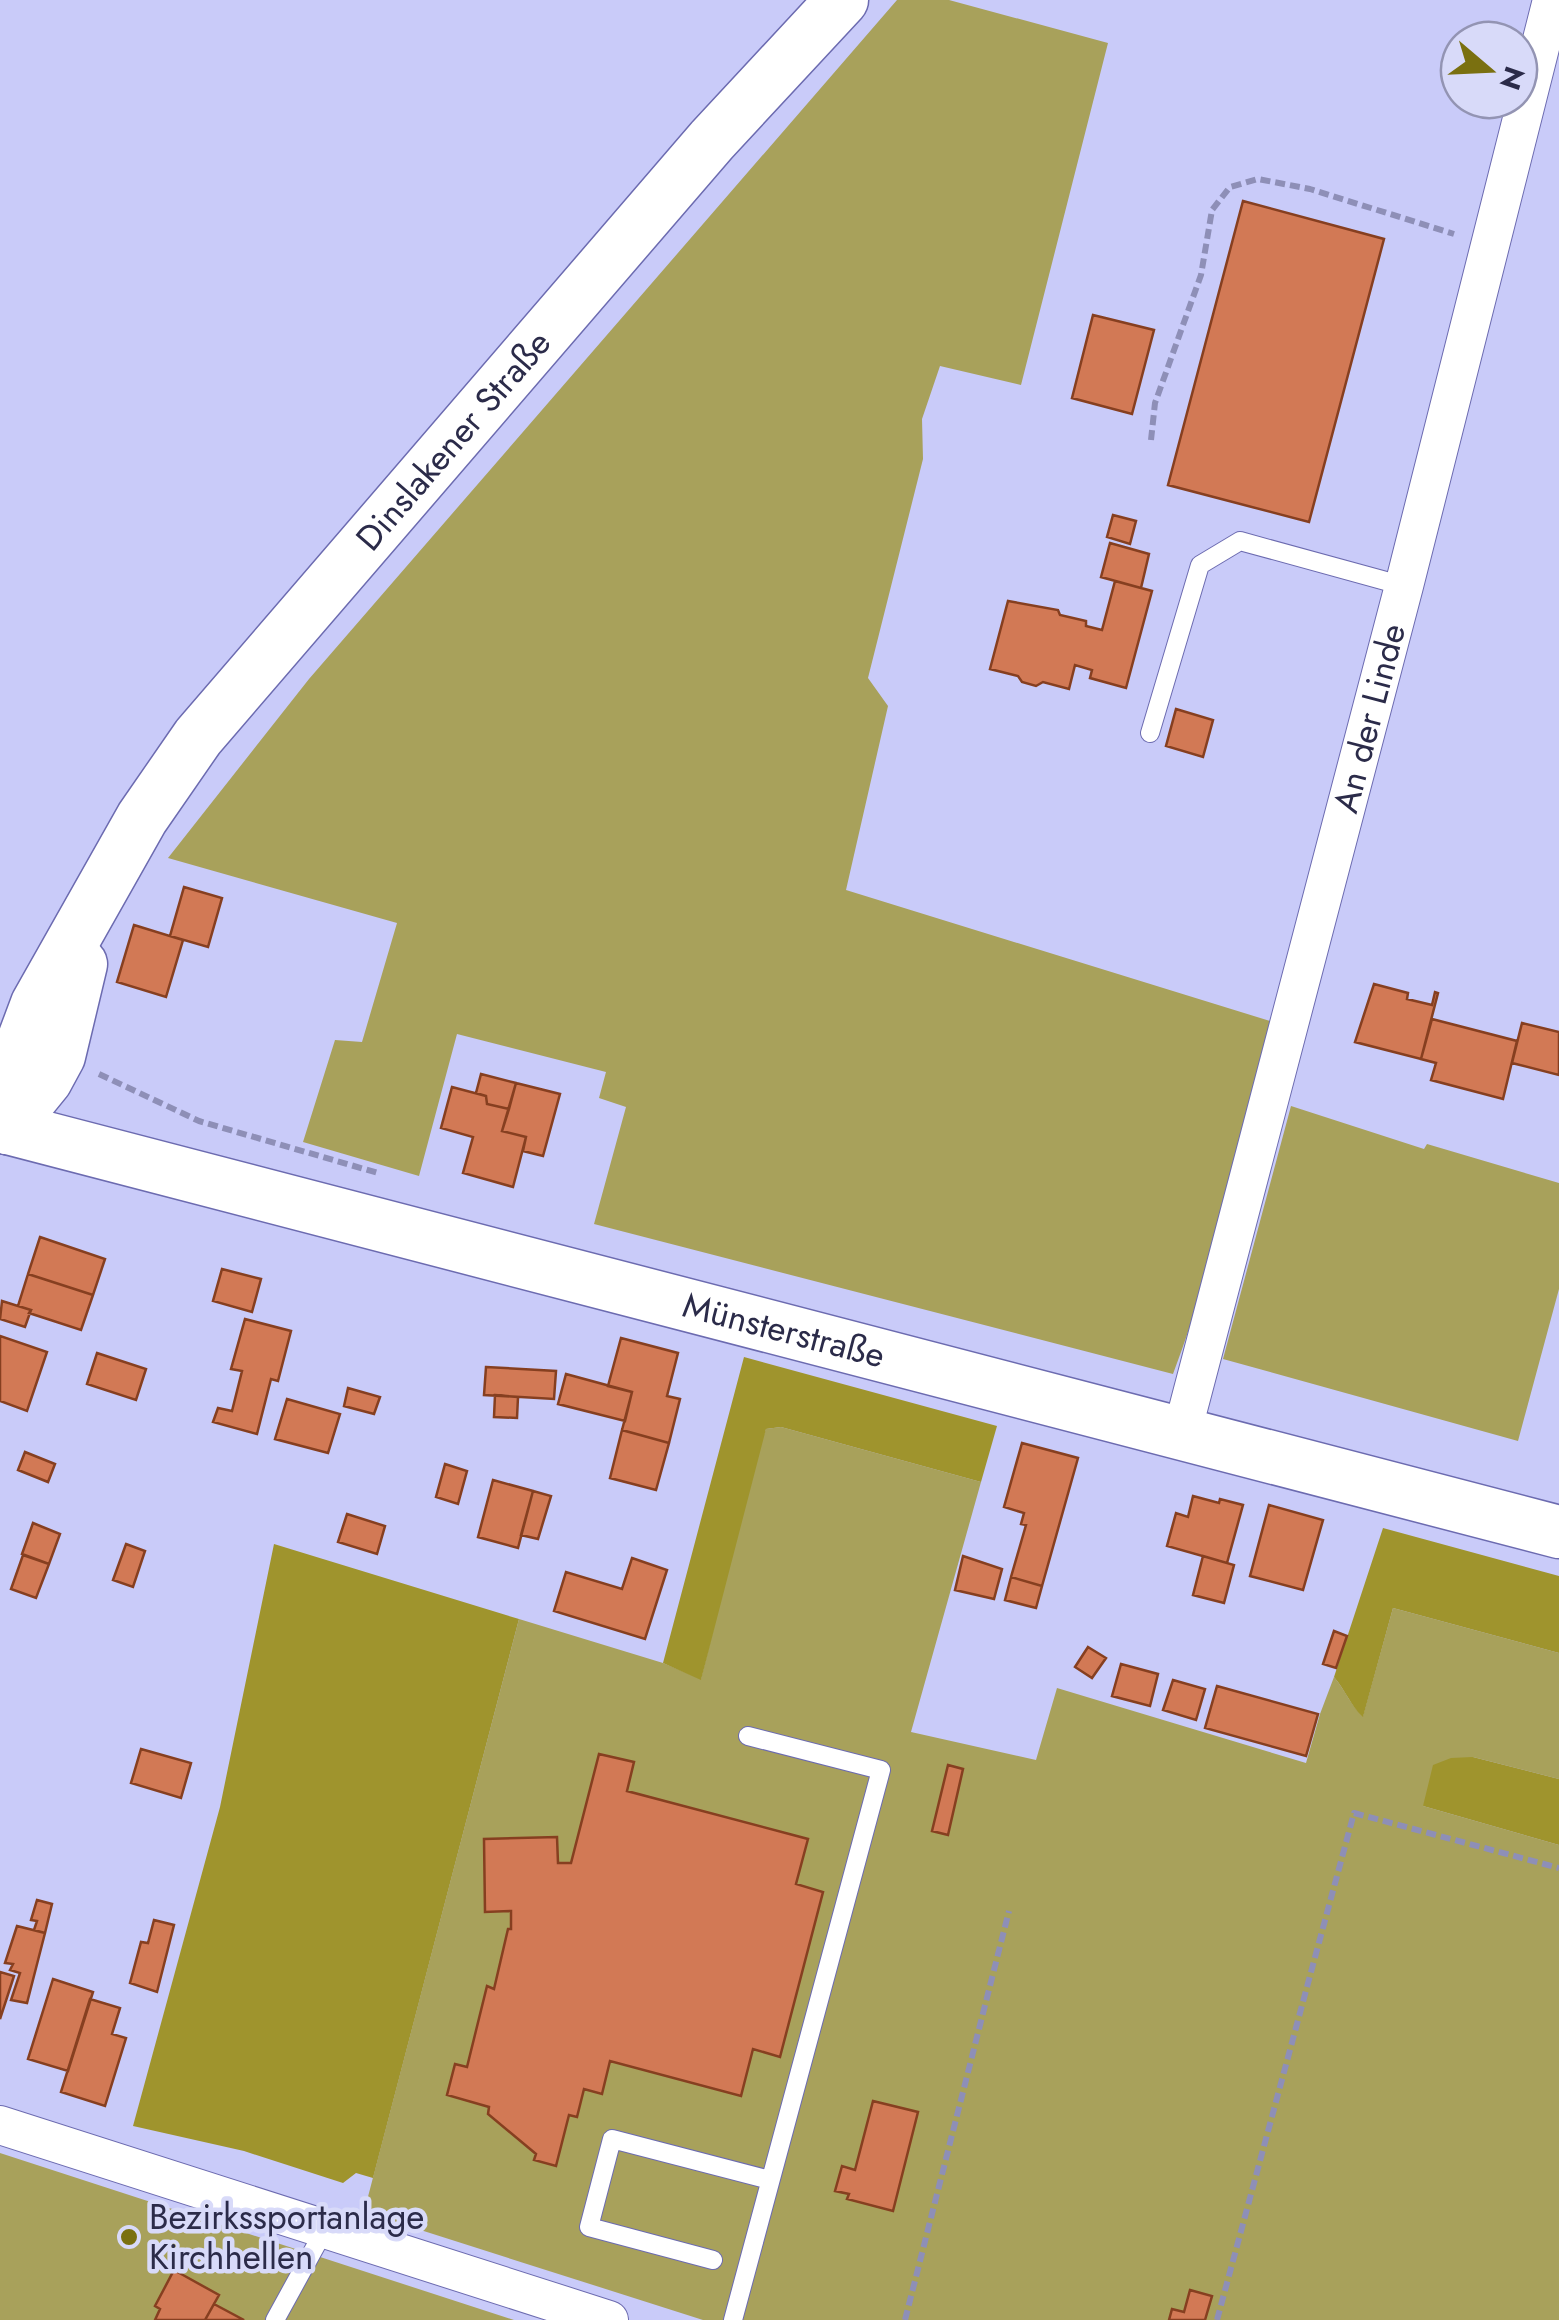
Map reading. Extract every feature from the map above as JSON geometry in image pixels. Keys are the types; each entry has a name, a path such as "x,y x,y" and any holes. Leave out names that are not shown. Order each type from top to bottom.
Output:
{"main road":[{"name":"Dinslakener Straße","path":"2,1134 46,1080 58,1056 96,901 142,818 198,737 712,140 842,0"},
{"name":"Münsterstraße","path":"2,1134 1559,1532"}],"street":[{"name":"An der Linde","path":"1180,1436 1404,586 1552,0"},
{"path":"0,2125 609,2320"}],"lane":[{"path":"1150,733 1200,565 1240,542 1404,586"},
{"path":"733,2320 881,1770 748,1736"},
{"path":"713,2260 589,2227 612,2139 770,2180"},
{"path":"275,2320 326,2229"}],"path":[{"path":"1151,440 1155,403 1201,276 1212,210 1230,187 1258,179 1310,189 1488,244"},
{"path":"1218,2320 1354,1814 1559,1868"},
{"path":"905,2320 1009,1911"}],"shaded area":[{"path":"897,0 949,0 1108,43 1021,385 940,366 922,419 923,459 868,678 888,706 846,890 1270,1021 1215,1244 1173,1374 594,1224 626,1107 599,1098 606,1072 457,1034 419,1176 303,1142 335,1040 362,1042 397,923 168,858 309,679"},
{"path":"1291,1106 1424,1149 1427,1144 1559,1183 1559,1289 1518,1441 1223,1359"},
{"path":"744,1357 997,1426 981,1482 781,1427 766,1429 701,1680 663,1663"},
{"path":"781,1427 981,1482 911,1732 1036,1760 1057,1688 1306,1763 1334,1677 1363,1716 1393,1608 1559,1653 1559,1779 1473,1757 1423,1806 1559,1845 1559,2320 703,2320 364,2212 519,1619 663,1663 701,1679 758,1450 766,1429"},
{"path":"1383,1528 1559,1576 1559,1653 1393,1608 1363,1717 1334,1677"},
{"path":"274,1544 519,1619 373,2178 356,2173 343,2183 244,2151 133,2126 220,1807"},
{"path":"1473,1757 1559,1779 1559,1845 1423,1806 1433,1765 1451,1758"},
{"name":"Bezirkssportanlage Kirchhellen","path":"0,2153 514,2320 0,2320"}],"building":[{"path":"1243,201 1384,239 1309,522 1168,485"},
{"path":"1093,315 1154,330 1132,414 1072,398"},
{"path":"1113,515 1136,521 1130,544 1107,537"},
{"path":"1110,543 1149,554 1141,588 1101,577"},
{"path":"1115,581 1152,591 1126,688 1090,678 1092,670 1075,665 1069,689 1043,682 1036,686 1022,682 1018,676 990,669 1008,601 1058,610 1060,615 1086,621 1086,626 1102,630"},
{"path":"1176,709 1213,720 1203,757 1166,746"},
{"path":"184,887 222,898 208,947 170,936"},
{"path":"134,925 183,940 166,997 117,982"},
{"path":"1374,984 1408,993 1407,999 1432,1005 1435,992 1438,993 1421,1059 1355,1042"},
{"path":"1432,1019 1517,1041 1503,1099 1431,1080 1436,1063 1421,1059"},
{"path":"1522,1023 1559,1032 1559,1075 1512,1063"},
{"path":"481,1074 516,1083 509,1109 487,1104 486,1096 476,1093"},
{"path":"516,1083 560,1094 543,1156 523,1151 526,1137 502,1131"},
{"path":"452,1087 486,1096 487,1104 509,1109 502,1131 526,1137 513,1187 463,1173 473,1137 441,1128"},
{"path":"40,1237 105,1259 93,1295 28,1274"},
{"path":"222,1269 261,1279 252,1312 213,1301"},
{"path":"28,1274 93,1295 81,1330 18,1306"},
{"path":"2,1301 31,1310 25,1327 0,1319"},
{"path":"245,1319 291,1331 278,1381 271,1379 257,1434 213,1422 218,1408 232,1411 242,1371 231,1369"},
{"path":"0,1336 47,1352 27,1411 0,1401"},
{"path":"621,1338 678,1353 667,1396 680,1399 669,1443 622,1430 632,1392 608,1386"},
{"path":"97,1353 146,1369 136,1400 87,1384"},
{"path":"486,1367 556,1371 554,1399 484,1395"},
{"path":"566,1374 632,1392 625,1421 558,1404"},
{"path":"348,1388 380,1397 374,1414 344,1406"},
{"path":"495,1395 518,1397 517,1418 494,1417"},
{"path":"287,1399 340,1414 328,1453 275,1439"},
{"path":"622,1430 669,1443 656,1490 610,1478"},
{"path":"1022,1443 1078,1458 1042,1586 1011,1577 1026,1525 1021,1524 1024,1513 1004,1507"},
{"path":"25,1452 55,1464 48,1482 18,1470"},
{"path":"445,1464 467,1471 458,1504 436,1497"},
{"path":"493,1480 533,1491 518,1548 478,1537"},
{"path":"533,1491 551,1496 538,1539 521,1535"},
{"path":"1193,1496 1243,1505 1227,1563 1167,1546 1176,1513 1188,1517"},
{"path":"1269,1505 1323,1520 1303,1590 1250,1576"},
{"path":"347,1514 385,1526 377,1554 338,1542"},
{"path":"33,1523 60,1534 49,1564 22,1554"},
{"path":"126,1544 145,1551 133,1587 113,1580"},
{"path":"23,1555 49,1564 36,1598 11,1589"},
{"path":"963,1556 1002,1569 994,1599 955,1590"},
{"path":"1203,1556 1234,1565 1224,1603 1193,1595"},
{"path":"632,1558 667,1570 645,1639 554,1611 566,1572 622,1589"},
{"path":"1011,1577 1042,1586 1036,1608 1005,1600"},
{"path":"1334,1631 1347,1636 1336,1668 1323,1664"},
{"path":"1088,1647 1106,1658 1092,1678 1075,1667"},
{"path":"1121,1664 1158,1674 1150,1706 1112,1696"},
{"path":"1173,1680 1205,1689 1196,1720 1163,1710"},
{"path":"1217,1686 1318,1714 1306,1756 1205,1728"},
{"path":"141,1749 191,1763 181,1798 131,1783"},
{"path":"599,1754 634,1762 627,1791 808,1839 796,1884 823,1892 780,2057 753,2049 741,2096 610,2061 602,2094 584,2089 577,2117 569,2115 556,2166 534,2160 536,2154 488,2114 489,2107 447,2095 455,2064 467,2067 487,1986 494,1989 511,1929 511,1911 485,1912 484,1839 557,1837 558,1863 571,1863"},
{"path":"948,1765 963,1769 948,1835 932,1831"},
{"path":"37,1900 52,1904 45,1933 34,1930 37,1921 31,1920"},
{"path":"154,1920 174,1925 157,1992 130,1983 141,1942 148,1943"},
{"path":"17,1926 45,1933 27,2003 11,2000 20,1973 10,1970 13,1964 5,1963"},
{"path":"0,1972 14,1976 0,2019"},
{"path":"53,1979 93,1992 68,2071 28,2059"},
{"path":"90,1999 120,2008 112,2034 126,2038 105,2106 61,2092"},
{"path":"873,2101 918,2112 893,2211 847,2199 849,2194 835,2191 842,2166 855,2170"},
{"path":"174,2270 219,2295 205,2320 155,2320 160,2309 155,2306"},
{"path":"1190,2290 1212,2296 1205,2320 1169,2320 1172,2309 1184,2312"},
{"path":"214,2304 244,2320 205,2320"}],"place":[{"name":"Bezirkssportanlage Kirchhellen","path":"129,2237"}]}
